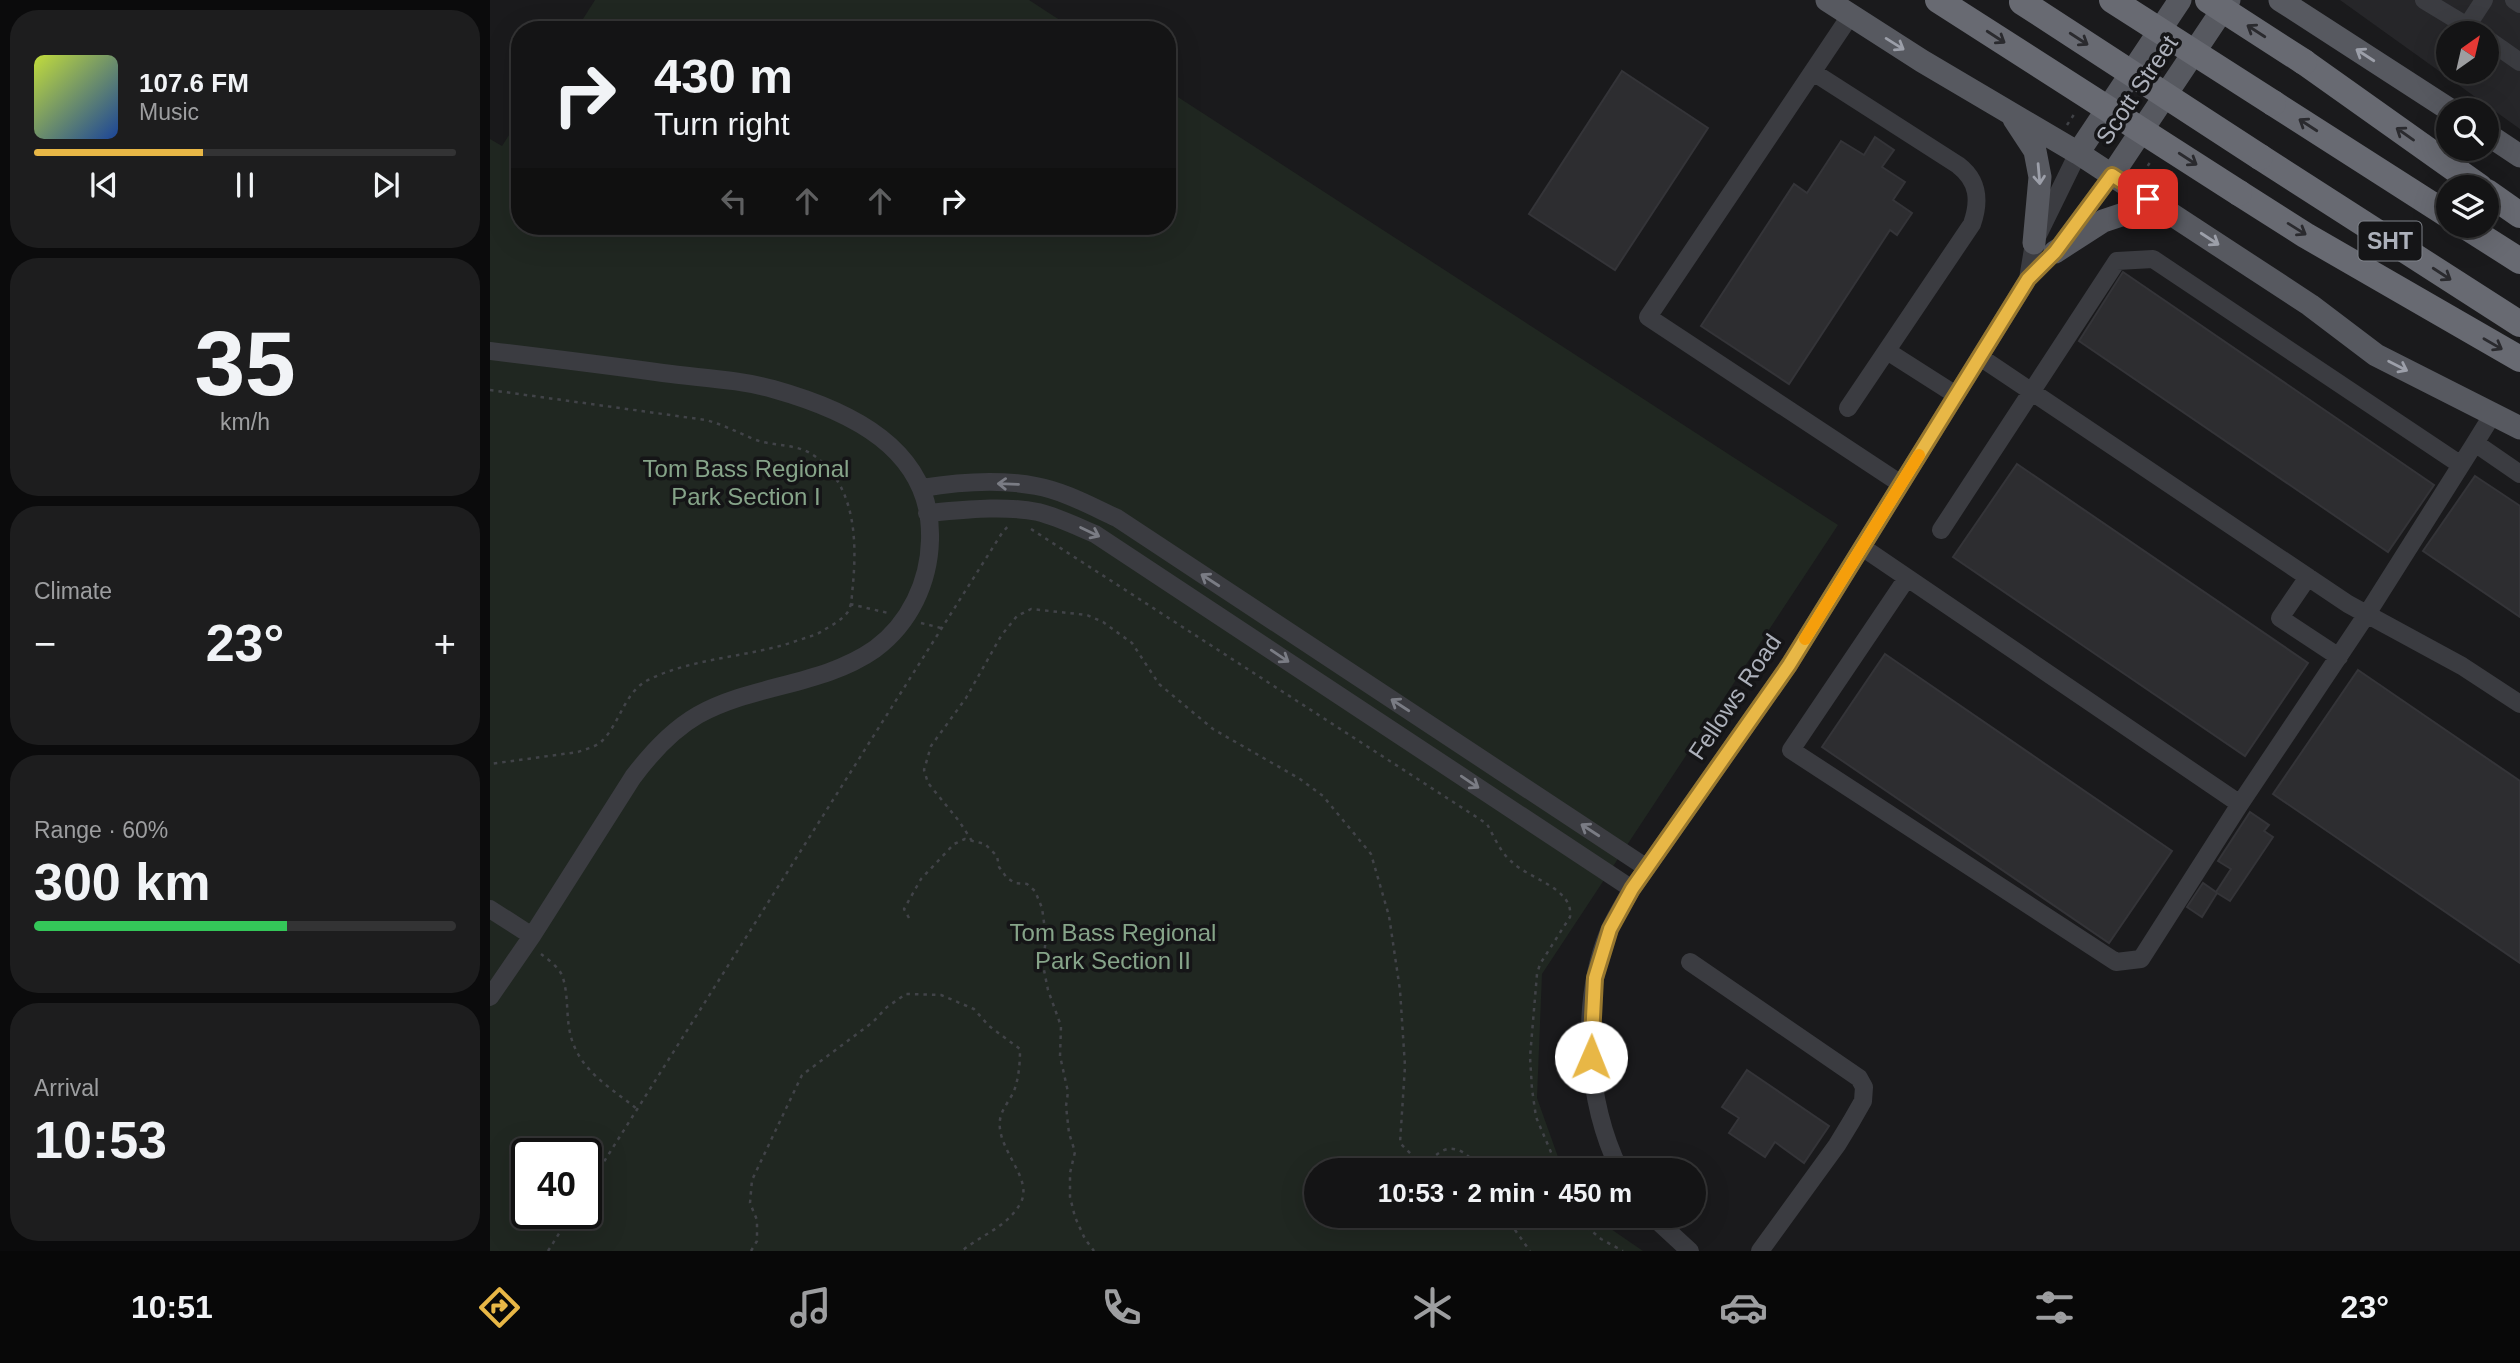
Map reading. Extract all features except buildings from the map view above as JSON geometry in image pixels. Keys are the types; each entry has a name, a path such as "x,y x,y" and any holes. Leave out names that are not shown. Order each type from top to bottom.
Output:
{"highway":[{"path":"1938,0 2305,235 2520,359"},
{"name":"SHT","path":"2112,0 2436,207"},
{"path":"2208,0 2304,62 2463,175"},
{"name":"SHT","path":"2021,1 2520,324"},
{"path":"2499,200 2520,215"},
{"path":"2484,238 2520,261"}],"main road":[{"path":"1827,0 2078,153 2310,305 2376,355 2520,428"},
{"name":"Scott Street","path":"2078,153 2180,0"},
{"name":"Scott Street","path":"2112,175 2229,0"},
{"path":"2280,0 2302,9 2436,100"},
{"path":"2011,113 2035,151 2040,177 2034,243"},
{"path":"2499,142 2520,156"},
{"path":"2055,252 2103,221 2130,212 2165,210"}],"street":[{"path":"2424,0 2459,21"},
{"path":"2475,21 2484,0"},
{"path":"2514,0 2520,4"},
{"path":"1850,16 1648,317 1901,484"},
{"path":"2499,47 2520,62"},
{"path":"1813,72 1958,165 1967,172 1977,195 1972,224 1848,408"},
{"name":"Fellows Road","path":"2028,279 2034,243 2078,153"},
{"name":"Fellows Road","path":"1615,1158 1604,1132 1593,1084 1591,1057 1595,978 1610,929 1632,889 1789,665 2028,279 2055,252 2112,175"},
{"path":"1941,530 2117,261 2153,259 2461,466"},
{"path":"490,351 771,388 835,411 868,428 892,445 909,465 922,488 930,536 929,564 922,587 898,628 876,648 845,666 816,678 754,694 697,716 650,754 633,776 490,998"},
{"path":"1887,351 1956,395"},
{"path":"1980,357 2308,577 2367,614 2462,666 2520,704"},
{"path":"1907,578 1791,750 2116,962 2141,959 2240,804 2367,614 2493,414"},
{"path":"2475,443 2520,474"},
{"path":"922,488 949,484 1010,483 1036,486 1065,494 1117,518 1647,867"},
{"path":"927,513 990,509 1037,512 1095,534 1632,889"},
{"path":"1117,547 1130,527"},
{"path":"1861,547 2240,804"},
{"path":"2308,577 2280,618 2339,657"},
{"path":"1360,709 1375,688"},
{"path":"490,909 529,940"},
{"path":"1690,962 1859,1078 1864,1087 1863,1101 1837,1145 1760,1251"},
{"path":"1665,1228 1690,1251"}],"path":[{"path":"490,390 706,420 757,440 802,448 814,455 834,474 845,494 854,527 849,610 844,617 821,632 782,646 650,678 638,686 608,733 601,742 591,748 490,764"},
{"path":"602,1165 1002,533 1010,525 1017,523"},
{"path":"1030,528 1487,824 1513,863 1557,891 1567,901 1572,909 1570,917 1540,964 1537,974 1530,1057 1536,1117 1553,1158"},
{"path":"972,841 928,783 924,770 931,746 966,698 1001,636 1017,616 1031,609 1087,615 1103,622 1132,643 1159,684 1213,729 1300,779 1323,796 1371,854 1389,916 1400,990 1405,1066 1400,1143 1415,1158"},
{"path":"909,918 904,909 921,879 954,844 965,839 985,844 998,856 999,867 1007,878 1015,883 1027,884 1035,891 1042,908 1046,937 1043,965 1061,1026 1060,1056 1068,1092 1066,1106 1069,1133 1075,1152 1070,1173 1070,1197 1075,1217 1094,1251"},
{"path":"529,940 558,969 563,978 570,1035 576,1051 586,1066 637,1109"},
{"path":"751,1251 757,1241 757,1220 750,1203 752,1180 802,1075 906,994 941,995 974,1009 989,1026 1020,1049 1020,1067 1014,1091 1000,1118 1001,1142 1025,1186 1021,1204 995,1231 962,1251"},
{"path":"1431,1158 1443,1150 1452,1148 1471,1158"},
{"path":"1514,1228 1530,1251"},
{"path":"1589,1228 1623,1251"},
{"path":"548,1251 562,1229"}],"shaded area":[{"path":"2340,0 2520,0 2520,129 2499,114 2499,98 2477,98 2457,84 2499,84 2499,21 2436,21 2436,69"}],"green space":[{"path":"595,0 1029,0 1061,21 582,21"},
{"name":"Tom Bass Regional Park Section I","path":"1176,96 1838,525 1542,974 1537,1098 1558,1158 1304,1158 1304,1228 1609,1228 1643,1251 490,1251 490,139 502,146 511,132 511,235 1176,235"}],"slow traffic":[{"path":"1805,639 1919,455"}],"route":[{"path":"1591,1057 1595,978 1610,929 1632,889 1789,665 2028,279 2055,252 2112,175 2148,199"}],"park label":[{"name":"Tom Bass Regional Park Section II","path":"1113,947"}]}
